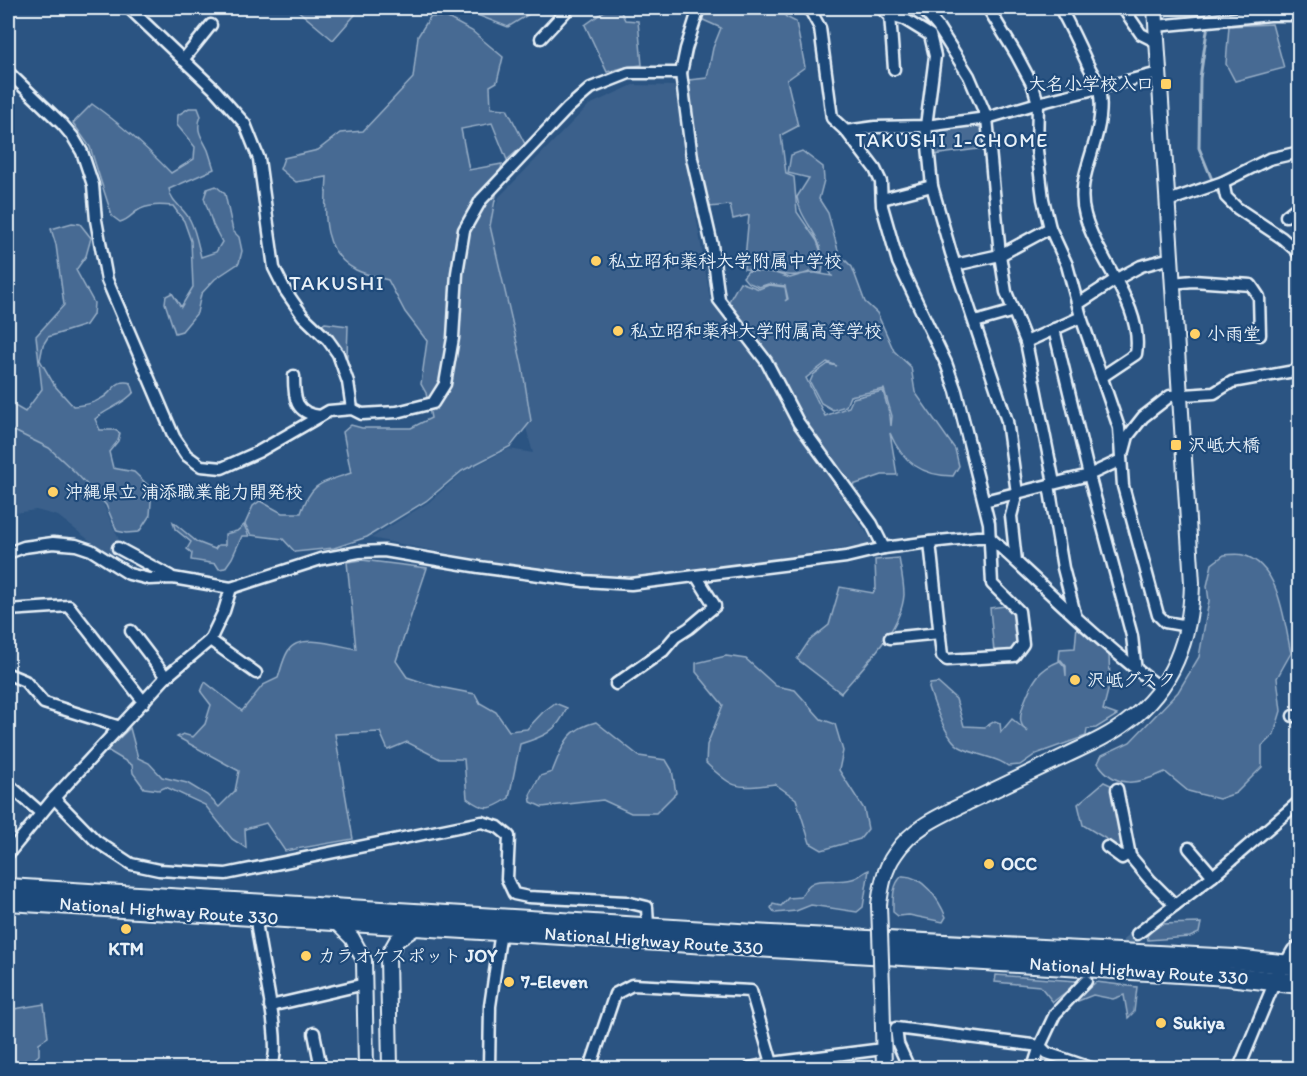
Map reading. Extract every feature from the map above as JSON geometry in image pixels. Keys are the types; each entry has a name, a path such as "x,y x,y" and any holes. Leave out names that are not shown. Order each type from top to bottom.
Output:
{"highway":[{"name":"National Highway Route 330","path":"8,888 993,948 1235,959 1286,970 1299,984"},
{"name":"National Highway Route 330","path":"8,901 501,931 1286,970"}],"street":[{"path":"129,8 236,112 245,124 259,159 274,268 285,290 303,316 328,340 338,354 348,382 352,409"},
{"path":"541,38 569,8"},
{"path":"699,8 681,73 692,158 712,245 719,300 766,361 798,422 872,524 884,548"},
{"path":"809,8 820,28 832,118 846,131 875,169 881,182 887,228 898,262 946,363 956,391 989,523 992,584 1019,611 1023,644 1014,656 947,660 942,656 930,542"},
{"path":"881,8 930,35 935,56 926,126 932,186 955,265 1007,421 1017,493 1011,516 1016,561"},
{"path":"922,8 938,27 969,76 987,118 1000,255 1006,292 1026,342 1052,484 1063,568 1075,617"},
{"path":"992,8 1033,86 1038,103 1037,150 1043,199 1050,228 1067,265 1080,317 1119,428 1123,486 1158,615 1165,622 1188,626"},
{"path":"1060,8 1099,88 1100,119 1084,177 1083,207 1094,237 1134,320 1138,336 1136,354 1102,376"},
{"path":"1123,8 1141,34 1157,42"},
{"path":"884,1068 879,906 882,887 893,855 913,833 940,816 1112,732 1136,716 1161,688 1177,660 1188,626 1192,596 1190,555 1155,8"},
{"path":"1156,26 1274,11 1299,15"},
{"path":"890,15 894,69"},
{"path":"183,60 211,25"},
{"path":"8,72 74,137 82,152 93,185 96,220 107,280 163,413 186,455 201,466 222,468 258,452 329,411 352,409 362,414 397,412 434,403 445,384 453,338 457,273 464,230 482,200 568,108 591,88 629,73 681,73"},
{"path":"846,131 875,127 926,126 987,118 1038,103 1159,74"},
{"path":"1168,201 1217,184 1269,159 1298,154"},
{"path":"1217,184 1237,208 1282,238 1299,254"},
{"path":"882,199 932,186"},
{"path":"1286,216 1299,205"},
{"path":"955,265 1000,255 1050,228"},
{"path":"1078,304 1114,280 1141,266 1171,258"},
{"path":"1172,283 1193,281 1251,285 1259,297 1260,335"},
{"path":"975,322 1014,311"},
{"path":"1026,342 1080,317"},
{"path":"1053,329 1132,636 1136,671"},
{"path":"984,501 1089,475 1121,460 1128,436 1143,417 1170,396 1214,393 1232,382 1299,370"},
{"path":"294,376 296,398 300,409 310,415 320,416"},
{"path":"8,553 24,547 53,543 76,545 91,550 129,574 149,579 173,578 231,588 321,560 359,552 384,551 479,567 584,581 631,584 846,557 884,548 989,537 1136,671 1161,688"},
{"path":"118,548 173,578"},
{"path":"616,684 663,651 675,637 715,606 697,577"},
{"path":"8,854 54,798 166,677 210,640 224,611 231,588"},
{"path":"8,610 69,606 144,702"},
{"path":"130,631 166,677"},
{"path":"890,638 940,633"},
{"path":"210,640 256,673"},
{"path":"8,674 25,681 44,703 120,728"},
{"path":"8,784 41,813"},
{"path":"1117,789 1129,853 1150,880 1175,905"},
{"path":"54,798 96,841 131,864 159,870 204,873 226,874 482,822 498,826 509,836 507,879 514,894 528,897 626,902 647,907 648,927"},
{"path":"1137,934 1213,876 1299,801"},
{"path":"1107,847 1122,858 1129,853"},
{"path":"1189,848 1213,876"},
{"path":"256,917 257,935 274,1031 275,1063 271,1068"},
{"path":"334,920 348,933 360,949 364,960 366,1063 390,1062 388,956 397,940 418,926"},
{"path":"489,1068 490,1006 501,931"},
{"path":"1239,1068 1286,970 1293,950 1299,946"},
{"path":"1034,1068 1040,1046 1055,1014 1086,981"},
{"path":"270,1006 365,984"},
{"path":"590,1068 615,994 632,985 751,992 772,1063"},
{"path":"909,1068 898,1044 896,1028 1040,1046 1047,1053 1091,1068"},
{"path":"314,1033 321,1068"},
{"path":"750,1068 772,1063 883,1049"}],"shaded area":[{"path":"297,8 361,8 333,40"},
{"path":"459,8 539,8 508,27"},
{"path":"609,8 619,8 625,20 638,21 642,65 607,72 585,25"},
{"path":"704,8 780,8 786,17 796,22 805,67 787,80 798,126 781,135 786,174 794,177 797,212 817,241 822,255 817,239 802,213 797,197 809,178 788,173 791,155 802,151 823,167 824,180 819,199 828,213 839,254 852,267 865,302 877,313 894,351 911,367 915,392 955,449 959,466 953,476 932,473 914,465 901,452 890,433 897,475 882,475 850,486 824,454 792,404 765,352 728,303 740,282 759,289 769,285 785,287 787,299 785,301 788,299 785,286 768,284 759,287 747,282 743,277 748,271 767,272 744,269 749,215 733,219 730,205 709,207 690,114 689,80 707,78 713,48 721,28 701,19","holes":["824,260 832,276 814,273 822,273","775,273 792,275 802,274 790,278","827,362 837,366 828,364 813,375 810,382 821,403 833,410 846,406 850,396 884,389 892,416 891,426 883,391 853,398 849,407 825,416 806,378"]},
{"path":"430,17 446,17 472,31 503,57 497,82 490,86 491,108 507,109 525,144 507,160 492,123 461,129 469,170 502,164 490,226 522,365 531,421 511,446 462,471 426,501 367,537 334,548 295,552 283,539 251,535 245,524 253,506 260,501 282,513 301,513 309,495 319,485 351,473 343,432 351,425 362,428 411,428 431,418 426,393 421,384 427,341 405,312 388,280 356,270 344,262 336,252 327,230 327,177 296,182 280,169 284,158 318,150 340,133 363,131 413,78 418,36"},
{"path":"1272,24 1284,68 1235,81 1226,64 1229,26"},
{"name":"私立昭和薬科大学附属高等学校","path":"633,85 674,86 710,298 762,365 791,421 874,544 638,579 499,564 371,538 429,502 463,472 509,449 533,453 478,254 499,197 589,105"},
{"path":"92,104 133,136 171,173 194,159 195,147 177,125 178,115 189,108 198,108 201,116 200,134 214,169 169,189 170,194 190,220 201,257 216,252 222,242 213,225 204,198 207,189 216,186 225,194 233,231 239,237 242,251 239,263 215,279 201,294 197,313 182,331 175,333 165,303 166,296 172,293 181,307 193,287 191,241 184,221 173,206 146,207 120,222 112,216 90,147 73,123"},
{"path":"974,124 982,129 985,148 933,155 931,130"},
{"path":"72,223 80,224 91,238 86,256 76,270 94,303 93,315 86,325 48,337 43,345 40,360 55,386 73,406 95,402 121,382 131,383 134,392 130,396 95,419 100,430 115,430 120,433 118,441 109,452 113,468 134,472 152,489 150,515 139,532 117,531 106,505 76,473 49,448 8,428 8,402 25,412 42,389 36,336 64,305 56,245 51,229"},
{"path":"325,323 348,326 347,356 320,326"},
{"name":"沖縄県立 浦添職業能力開発校","path":"8,413 90,474 120,542 111,557 58,516 36,510 8,514"},
{"path":"173,522 197,542 215,549 218,545 225,545 225,534 237,531 244,525 249,536 242,536 232,558 225,568 219,569 216,564 191,560 192,553 187,549 191,542 175,529"},
{"path":"1224,555 1243,555 1255,561 1265,570 1278,596 1291,653 1277,678 1281,711 1274,734 1262,746 1262,767 1236,793 1219,799 1188,791 1165,772 1137,782 1120,781 1105,772 1098,763 1102,755 1130,742 1178,692 1199,657 1209,601 1207,586 1212,564"},
{"path":"899,558 904,595 896,622 880,647 841,693 797,659 809,641 829,625 840,587 873,593 876,588 875,560"},
{"path":"362,560 427,568 396,661 407,677 434,686 475,694 480,703 496,712 509,731 527,729 555,703 567,708 554,728 536,739 520,744 509,798 488,808 479,806 467,798 464,759 440,759 407,742 388,750 380,732 335,734 353,839 285,851 266,823 245,829 246,848 232,839 205,805 166,787 159,790 144,788 133,773 132,765 107,750 130,728 138,758 149,763 162,777 187,783 207,795 219,807 235,791 239,771 177,737 183,734 193,737 205,724 211,705 201,692 205,682 242,711 263,685 278,678 286,654 293,645 310,641 356,649 347,562"},
{"path":"1005,606 1014,616 1017,646 1010,651 994,652 990,608"},
{"path":"1077,625 1109,654 1110,683 1103,710 1117,715 1096,728 1087,729 1086,736 1036,754 1020,765 1008,766 964,749 955,743 937,712 929,688 930,684 938,683 956,699 964,726 985,727 995,721 1000,723 1001,732 1012,719 1028,732 1023,727 1021,714 1028,693 1039,674 1057,662 1060,661 1065,667 1066,676 1066,666 1059,660 1060,649 1075,648"},
{"path":"726,656 746,659 776,686 795,690 821,719 835,724 843,751 839,770 864,809 868,829 860,839 822,850 810,843 796,799 775,784 737,786 724,779 706,763 707,745 723,705 696,672 696,663"},
{"path":"596,722 639,756 666,760 672,770 676,793 656,813 631,813 603,800 542,807 531,802 530,795 540,776 552,772 566,740 586,725"},
{"path":"1104,782 1115,787 1121,848 1083,825 1078,804"},
{"path":"869,870 863,907 857,912 811,905 796,911 775,913 771,908 773,904 781,906 788,898 801,897 805,889 816,881 852,879"},
{"path":"902,876 917,880 929,890 946,917 943,922 909,915 898,916 893,912 895,888"},
{"path":"1201,923 1199,933 1190,937 1148,940 1147,936 1158,924"},
{"path":"996,975 1076,981 1076,984 1053,1002 1040,986 995,982"},
{"path":"1096,982 1137,987 1134,1012 1128,1018 1124,995 1113,999 1093,995 1078,1001 1077,999"},
{"path":"44,1004 48,1037 39,1043 39,1055 24,1068 8,1068 8,1010"}],"waterway":[{"path":"1209,18 1211,8"},
{"path":"1208,24 1200,78 1199,148 1213,182"},
{"path":"1215,188 1231,209"},
{"path":"1273,238 1291,253 1300,267"}],"tunnel":[{"path":"1115,954 1137,934"}],"place":[{"name":"大名小学校入口","path":"1166,84"},
{"name":"私立昭和薬科大学附属中学校","path":"596,261"},
{"name":"私立昭和薬科大学附属高等学校","path":"618,331"},
{"name":"小雨堂","path":"1195,334"},
{"name":"沢岻大橋","path":"1176,445"},
{"name":"沖縄県立 浦添職業能力開発校","path":"53,492"},
{"name":"沢岻グスク","path":"1075,680"},
{"name":"OCC","path":"989,864"},
{"name":"KTM","path":"126,929"},
{"name":"カラオケスポット JOY","path":"306,956"},
{"name":"7-Eleven","path":"509,982"},
{"name":"Sukiya","path":"1161,1023"}],"district":[{"name":"TAKUSHI 1-CHOME","path":"952,140"},
{"name":"TAKUSHI","path":"337,283"}]}
